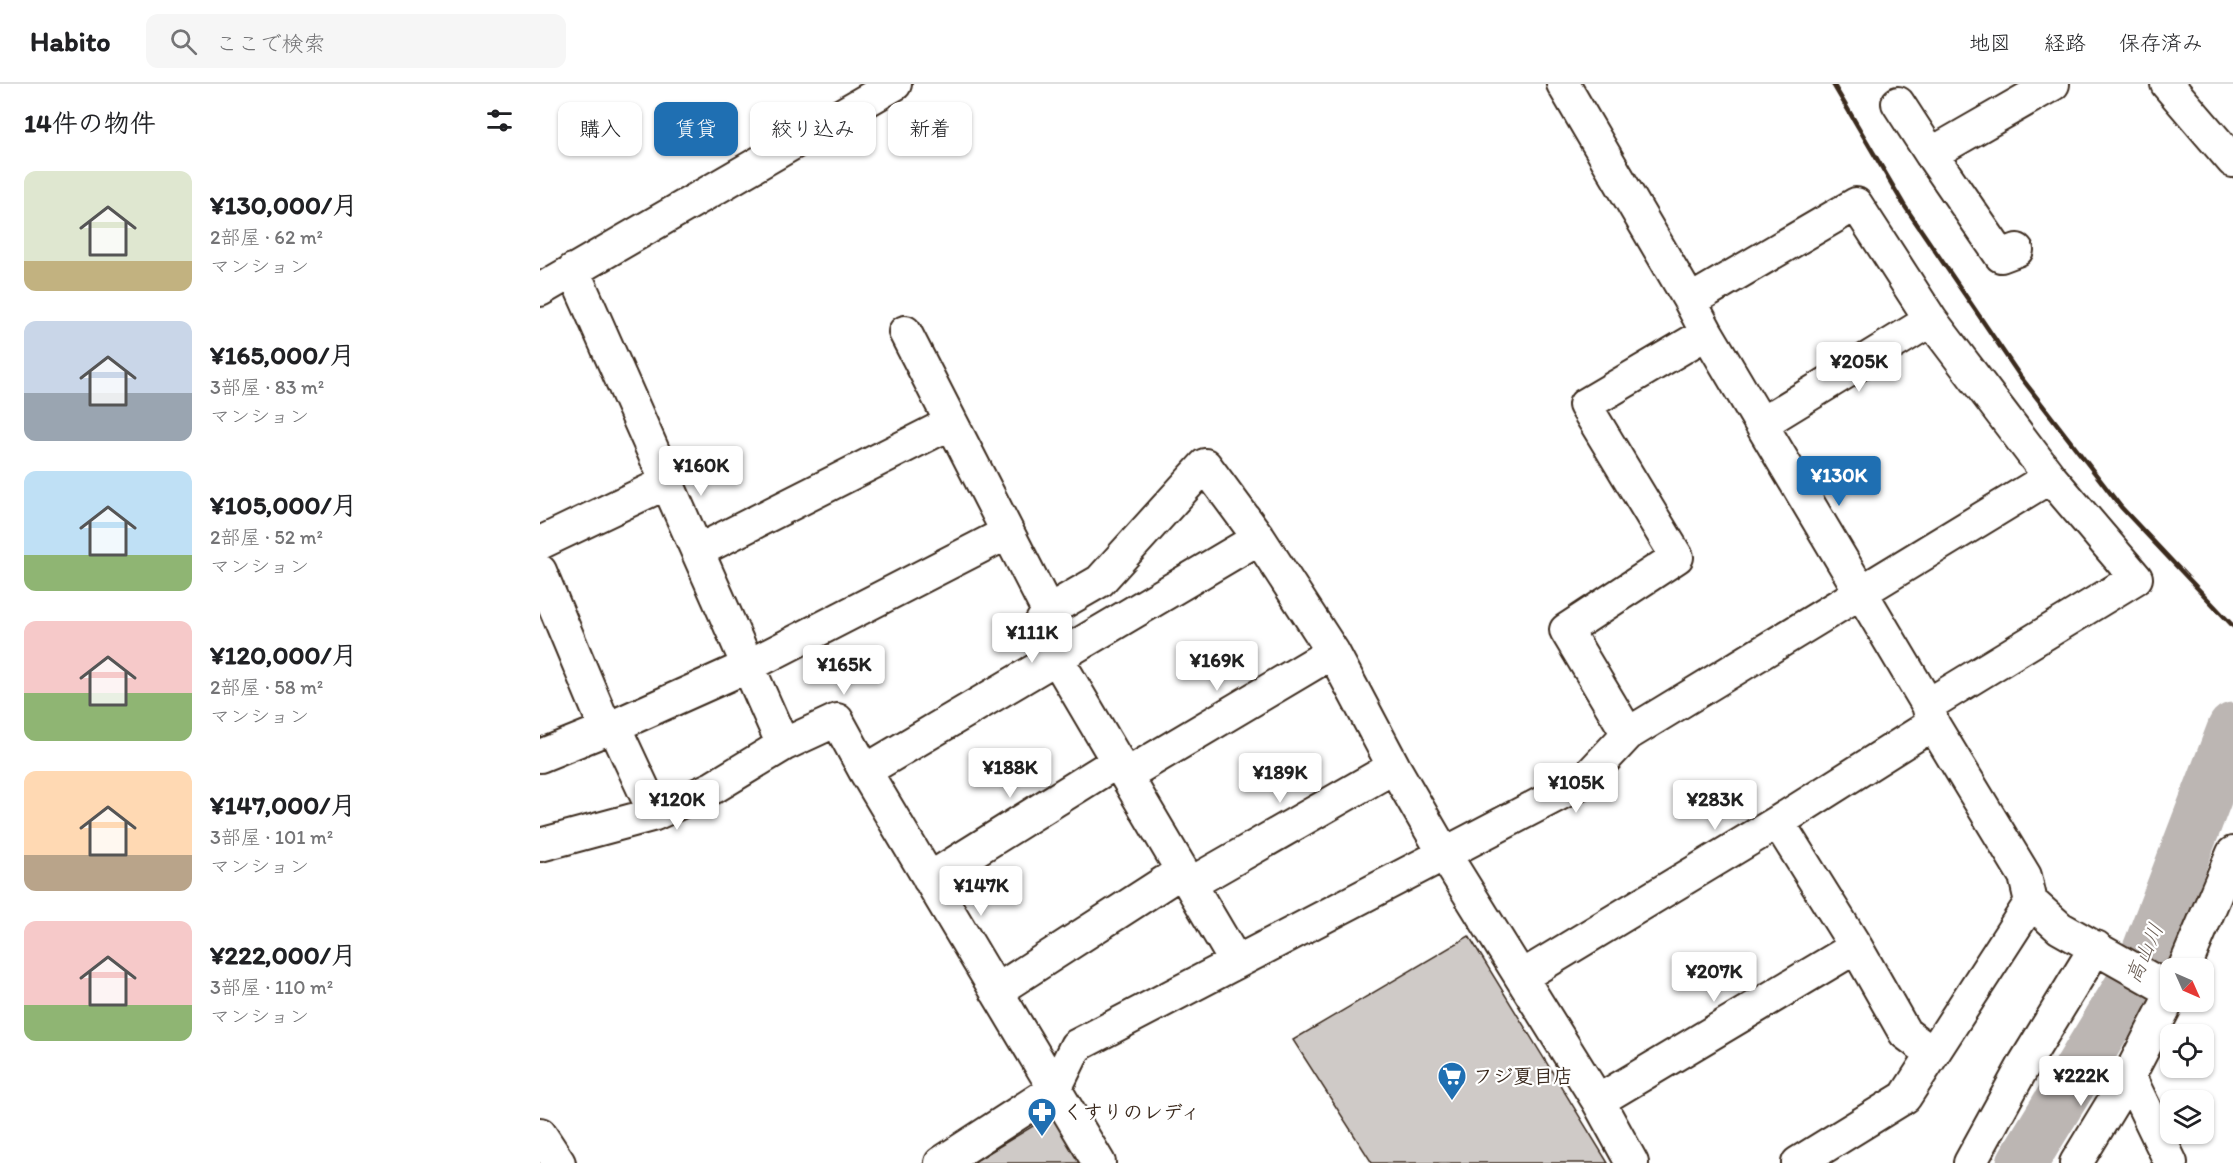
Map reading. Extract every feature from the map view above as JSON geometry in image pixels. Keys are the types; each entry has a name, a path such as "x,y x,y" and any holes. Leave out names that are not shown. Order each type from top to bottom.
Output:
{"street":[{"path":"540,290 895,84"},
{"path":"1563,84 2025,876 2031,902 2060,928 2102,952 2160,979"},
{"path":"1931,154 2053,84"},
{"path":"2168,84 2233,161"},
{"path":"1898,103 2001,256 2018,250"},
{"path":"1521,977 1778,822 1930,715 2136,578 2050,477 1931,320 1856,204 1690,301"},
{"path":"573,270 783,745"},
{"path":"1761,424 1931,320"},
{"path":"904,332 1048,611"},
{"path":"1629,734 1566,630 1677,557 1585,405 1707,333"},
{"path":"698,551 951,423"},
{"path":"1236,962 1056,657 1040,625 1048,611 1100,581 1205,465 1259,537 1333,652 1394,767 1445,855 1598,1101 1632,1163"},
{"path":"941,1163 1055,1089 1076,1046 1584,781 1629,734 2050,477"},
{"path":"540,543 668,482"},
{"path":"540,756 610,728 748,666 1007,533"},
{"path":"865,771 1259,537"},
{"path":"540,571 610,728 655,814"},
{"path":"929,879 1122,768 1333,652"},
{"path":"540,845 655,814 714,787 783,745 837,720 929,879 1100,1163"},
{"path":"996,991 1186,878 1394,767"},
{"path":"1778,822 1856,947 1905,1033 1933,1054"},
{"path":"2184,958 2233,853"},
{"path":"1798,1163 1905,1097 2031,902"},
{"path":"1598,1101 1856,947"},
{"path":"1970,1163 2025,1062 2102,952"},
{"path":"2076,1163 2129,1076 2160,1010"},
{"path":"2129,1076 2171,1163"},
{"path":"540,1134 559,1163"}],"building":[{"name":"フジ夏目店","path":"1469,936 1608,1163 1372,1163 1293,1040"},
{"name":"くすりのレディ","path":"1056,1112 1084,1163 972,1163"}],"waterway":[{"name":"高山川","path":"2022,1163 2141,968 2233,728"}],"railway":[{"path":"1833,84 1904,205 2020,376 2121,507 2233,626"}],"place":[{"name":"フジ夏目店","path":"1452,1102"},
{"name":"くすりのレディ","path":"1042,1138"}]}
